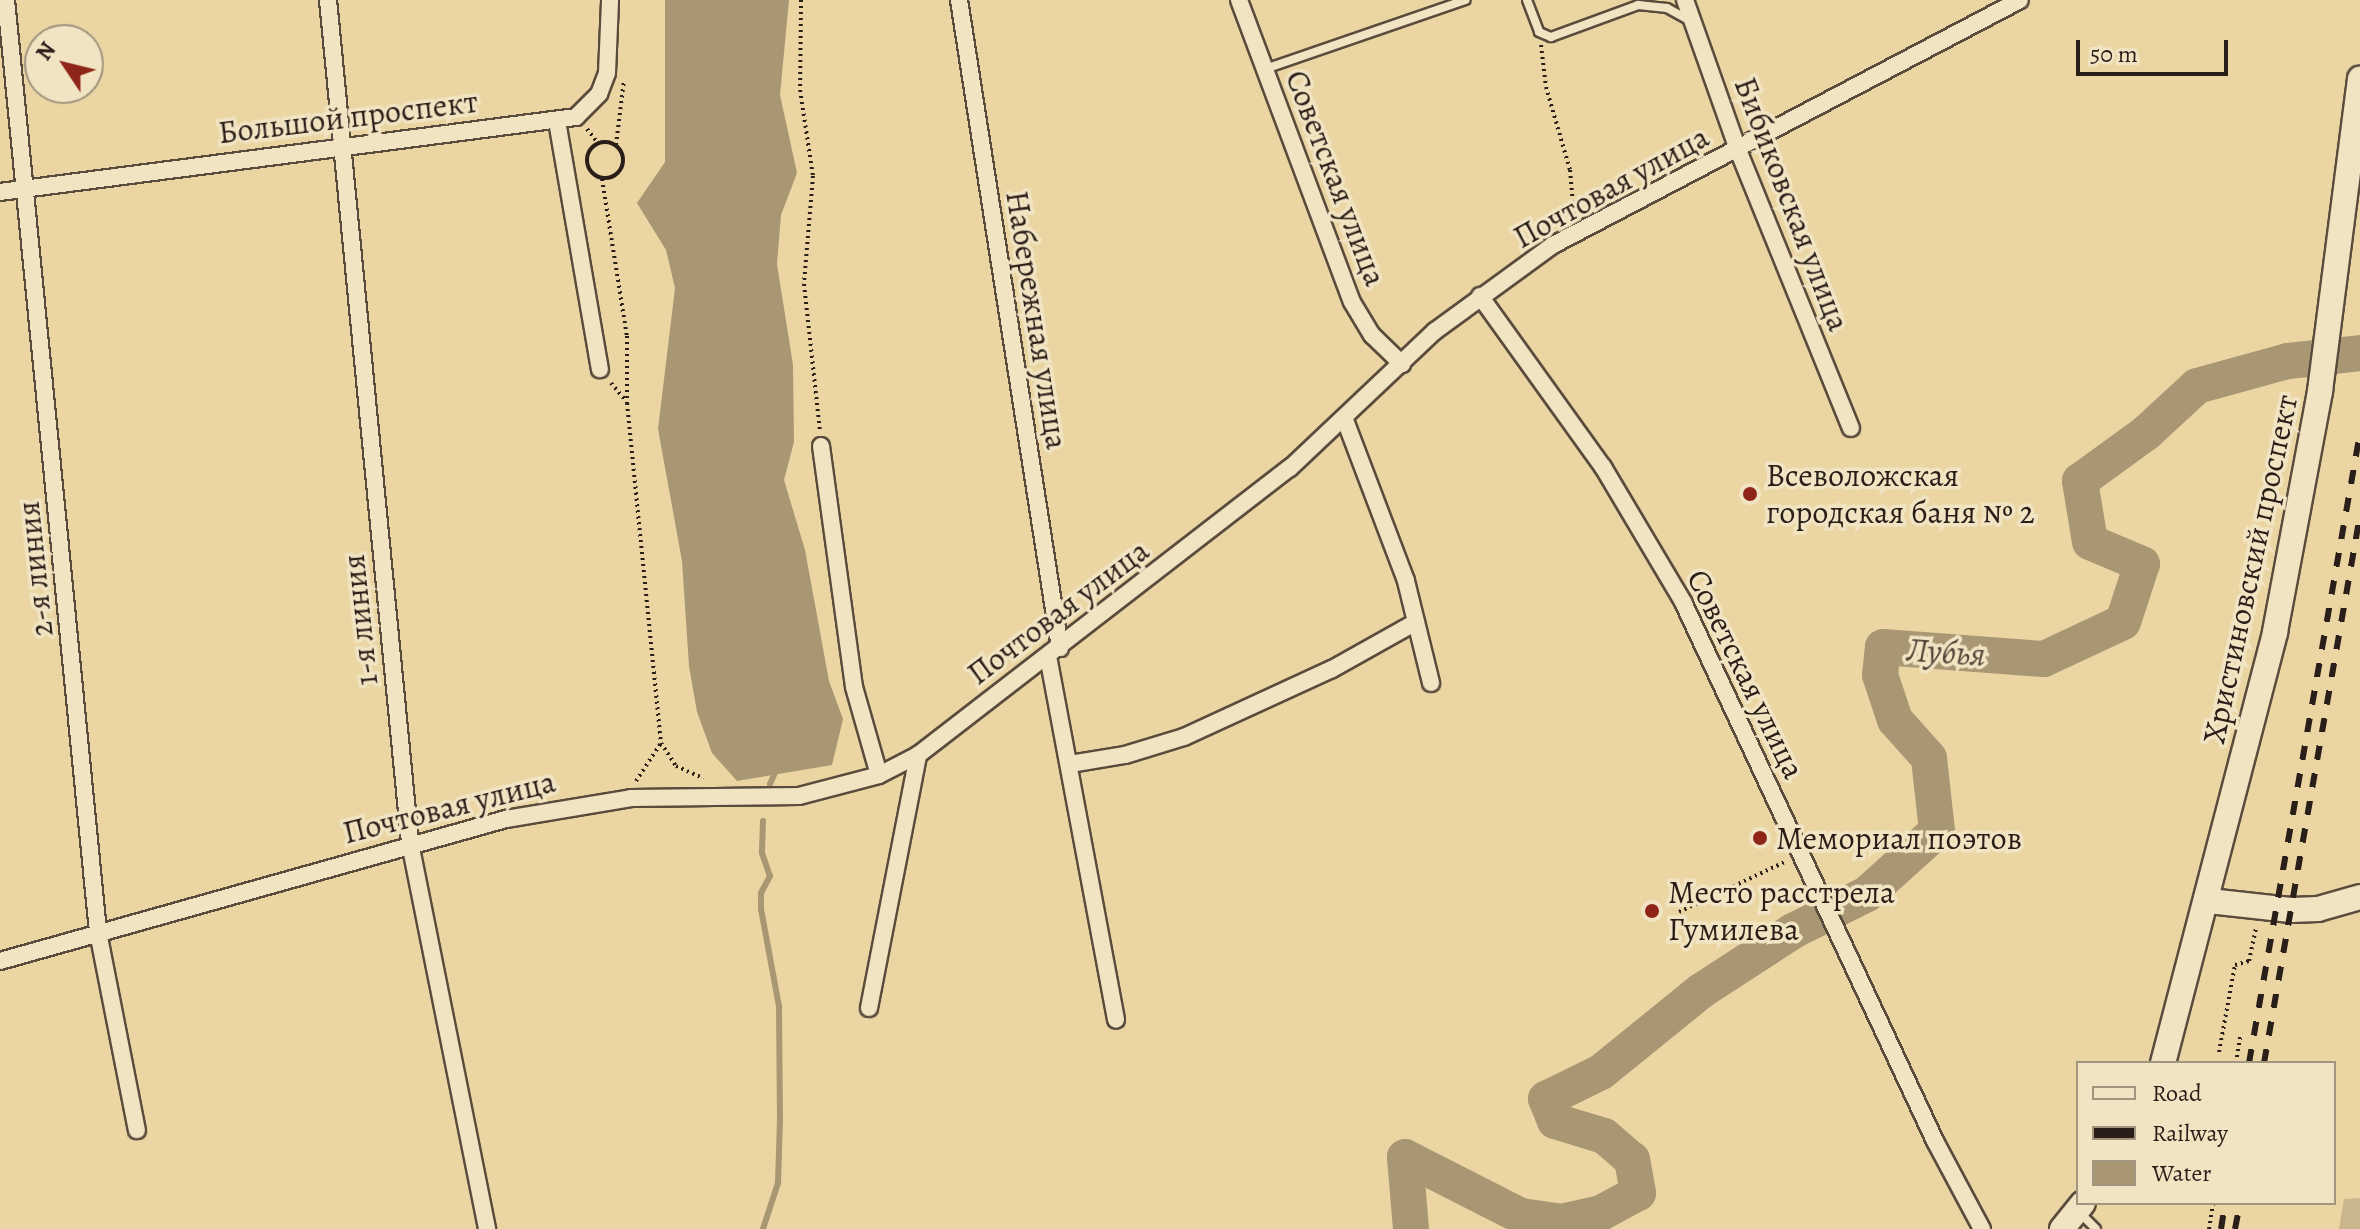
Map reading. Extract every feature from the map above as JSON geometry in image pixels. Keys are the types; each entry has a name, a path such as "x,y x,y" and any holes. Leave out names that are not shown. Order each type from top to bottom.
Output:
{"street":[{"name":"2-я линия","path":"6,0 98,932 137,1130"},
{"name":"1-я линия","path":"328,0 410,843 487,1229"},
{"name":"Большой проспект","path":"0,192 340,145 576,117 599,94 612,32 610,0"},
{"name":"Набережная улица","path":"959,0 1070,764 1116,1020"},
{"name":"Советская улица","path":"1239,0 1352,302 1372,335 1402,364"},
{"name":"Бибиковская улица","path":"1685,0 1738,150 1851,428"},
{"name":"Почтовая улица","path":"0,961 410,843 568,806 631,798 799,796 879,775 918,755 1054,652 1345,420 1402,364 1480,296 1576,231 1738,150 2020,0"},
{"name":"Христиновский проспект","path":"2164,1061 2209,901 2275,632 2320,391 2360,79"},
{"path":"557,121 600,369"},
{"name":"Советская улица","path":"1480,296 1603,467 1654,553 1809,870 1935,1141 1982,1229"},
{"path":"1345,420 1406,581 1431,683"},
{"path":"821,446 854,687 879,775"},
{"path":"1070,764 1125,755 1184,737 1332,669 1416,622"},
{"path":"869,1008 918,755"},
{"path":"2209,901 2291,910 2318,909 2360,897"}],"lane":[{"path":"1264,69 1465,0"},
{"path":"1527,0 1539,32 1551,37 1638,5 1667,8 1693,23"},
{"path":"2074,1214 2096,1229"}],"path":[{"path":"801,0 800,90 813,176 804,284 821,446"},
{"path":"1539,32 1546,87 1570,170 1576,231"},
{"path":"607,141 616,145 624,163 612,178 602,179 593,175 586,158 590,149 607,141"},
{"path":"602,179 627,336 627,403 661,743 676,766 736,796"},
{"path":"600,369 627,403"},
{"path":"631,798 661,743"},
{"path":"1679,912 1785,862"},
{"path":"2219,1052 2235,965 2249,961 2258,918"},
{"path":"2236,1061 2241,1033"},
{"path":"2209,1229 2213,1205"}],"shaded area":[{"path":"2360,1198 2360,1229 2339,1229 2344,1199"}],"water":[{"path":"665,0 789,0 780,95 797,173 781,215 777,264 793,365 794,442 784,480 805,550 829,681 843,719 832,765 737,781 712,753 697,712 689,666 682,561 658,429 675,288 666,250 637,203 665,162"}],"waterway":[{"name":"Лубья","path":"1411,1229 1405,1157 1521,1216 1561,1222 1601,1213 1638,1193 1632,1160 1604,1136 1555,1121 1546,1099 1601,1072 1701,991 1793,931 1867,894 1937,831 1929,758 1895,720 1880,675 1883,647 2044,659 2123,622 2142,564 2090,542 2080,481 2146,433 2197,386 2288,361 2360,353"},
{"path":"770,784 774,775"},
{"path":"763,821 762,853 770,876 761,893 761,909 779,1006 780,1119 778,1183 763,1229"}],"railway":[{"path":"2249,1061 2360,433"},
{"path":"2264,1061 2360,515"},
{"path":"2221,1229 2225,1205"},
{"path":"2235,1229 2240,1205"}],"place":[{"name":"Всеволожская городская баня № 2","path":"1750,494"},
{"name":"Мемориал поэтов","path":"1760,838"},
{"name":"Место расстрела Гумилева","path":"1652,911"}]}
